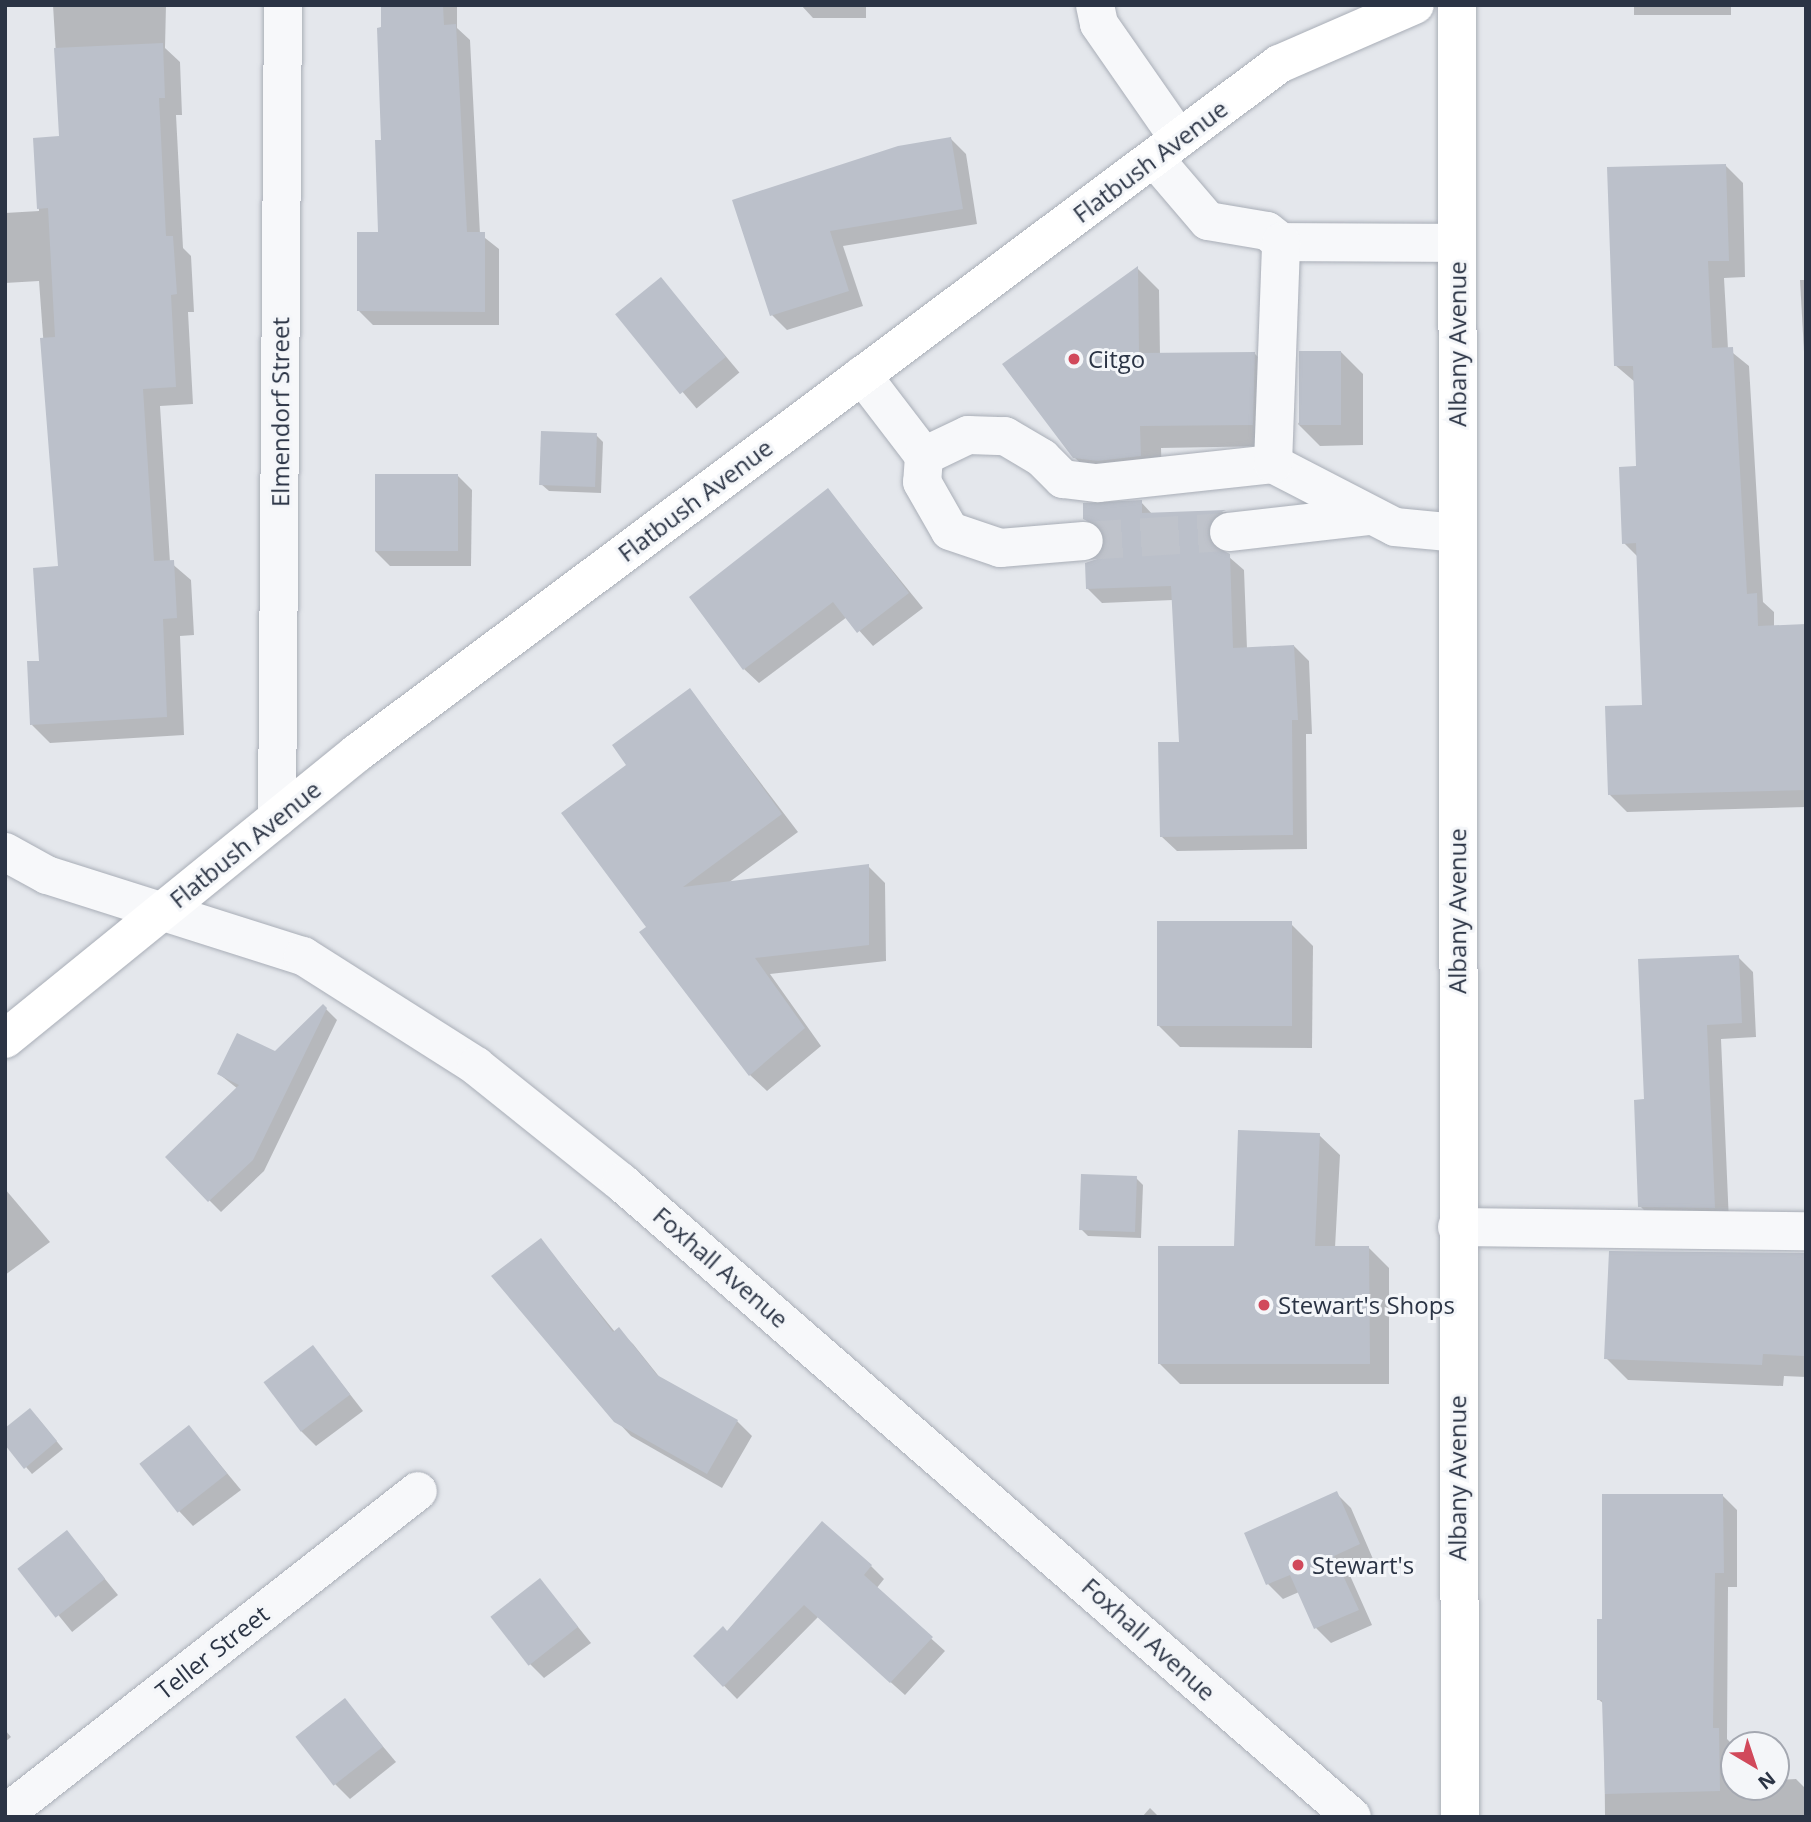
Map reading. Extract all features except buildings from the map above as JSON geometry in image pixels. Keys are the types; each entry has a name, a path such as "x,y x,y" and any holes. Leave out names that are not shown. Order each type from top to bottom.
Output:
{"main road":[{"name":"Flatbush Avenue","path":"5,1039 357,753 1279,64 1415,5"},
{"name":"Albany Avenue","path":"1457,5 1460,1817"}],"street":[{"name":"Elmendorf Street","path":"277,818 283,5"},
{"path":"1095,5 1098,24 1208,221 1267,231 1281,242 1457,243"},
{"path":"1273,464 1281,242"},
{"path":"862,375 924,456 922,482 950,531 1000,548 1084,541"},
{"path":"924,456 968,435 1005,436 1042,458 1063,479 1098,483 1273,464 1395,527 1457,533"},
{"path":"1229,531 1370,516"},
{"name":"Foxhall Avenue","path":"5,852 47,875 303,956 476,1066 642,1199 1352,1817"},
{"path":"1457,1227 1806,1231"},
{"name":"Teller Street","path":"5,1814 418,1491"}],"tunnel":[{"path":"1084,541 1229,532"}],"place":[{"name":"Citgo","path":"1074,359"},
{"name":"Stewart's Shops","path":"1264,1305"},
{"name":"Stewart's","path":"1298,1565"}]}
